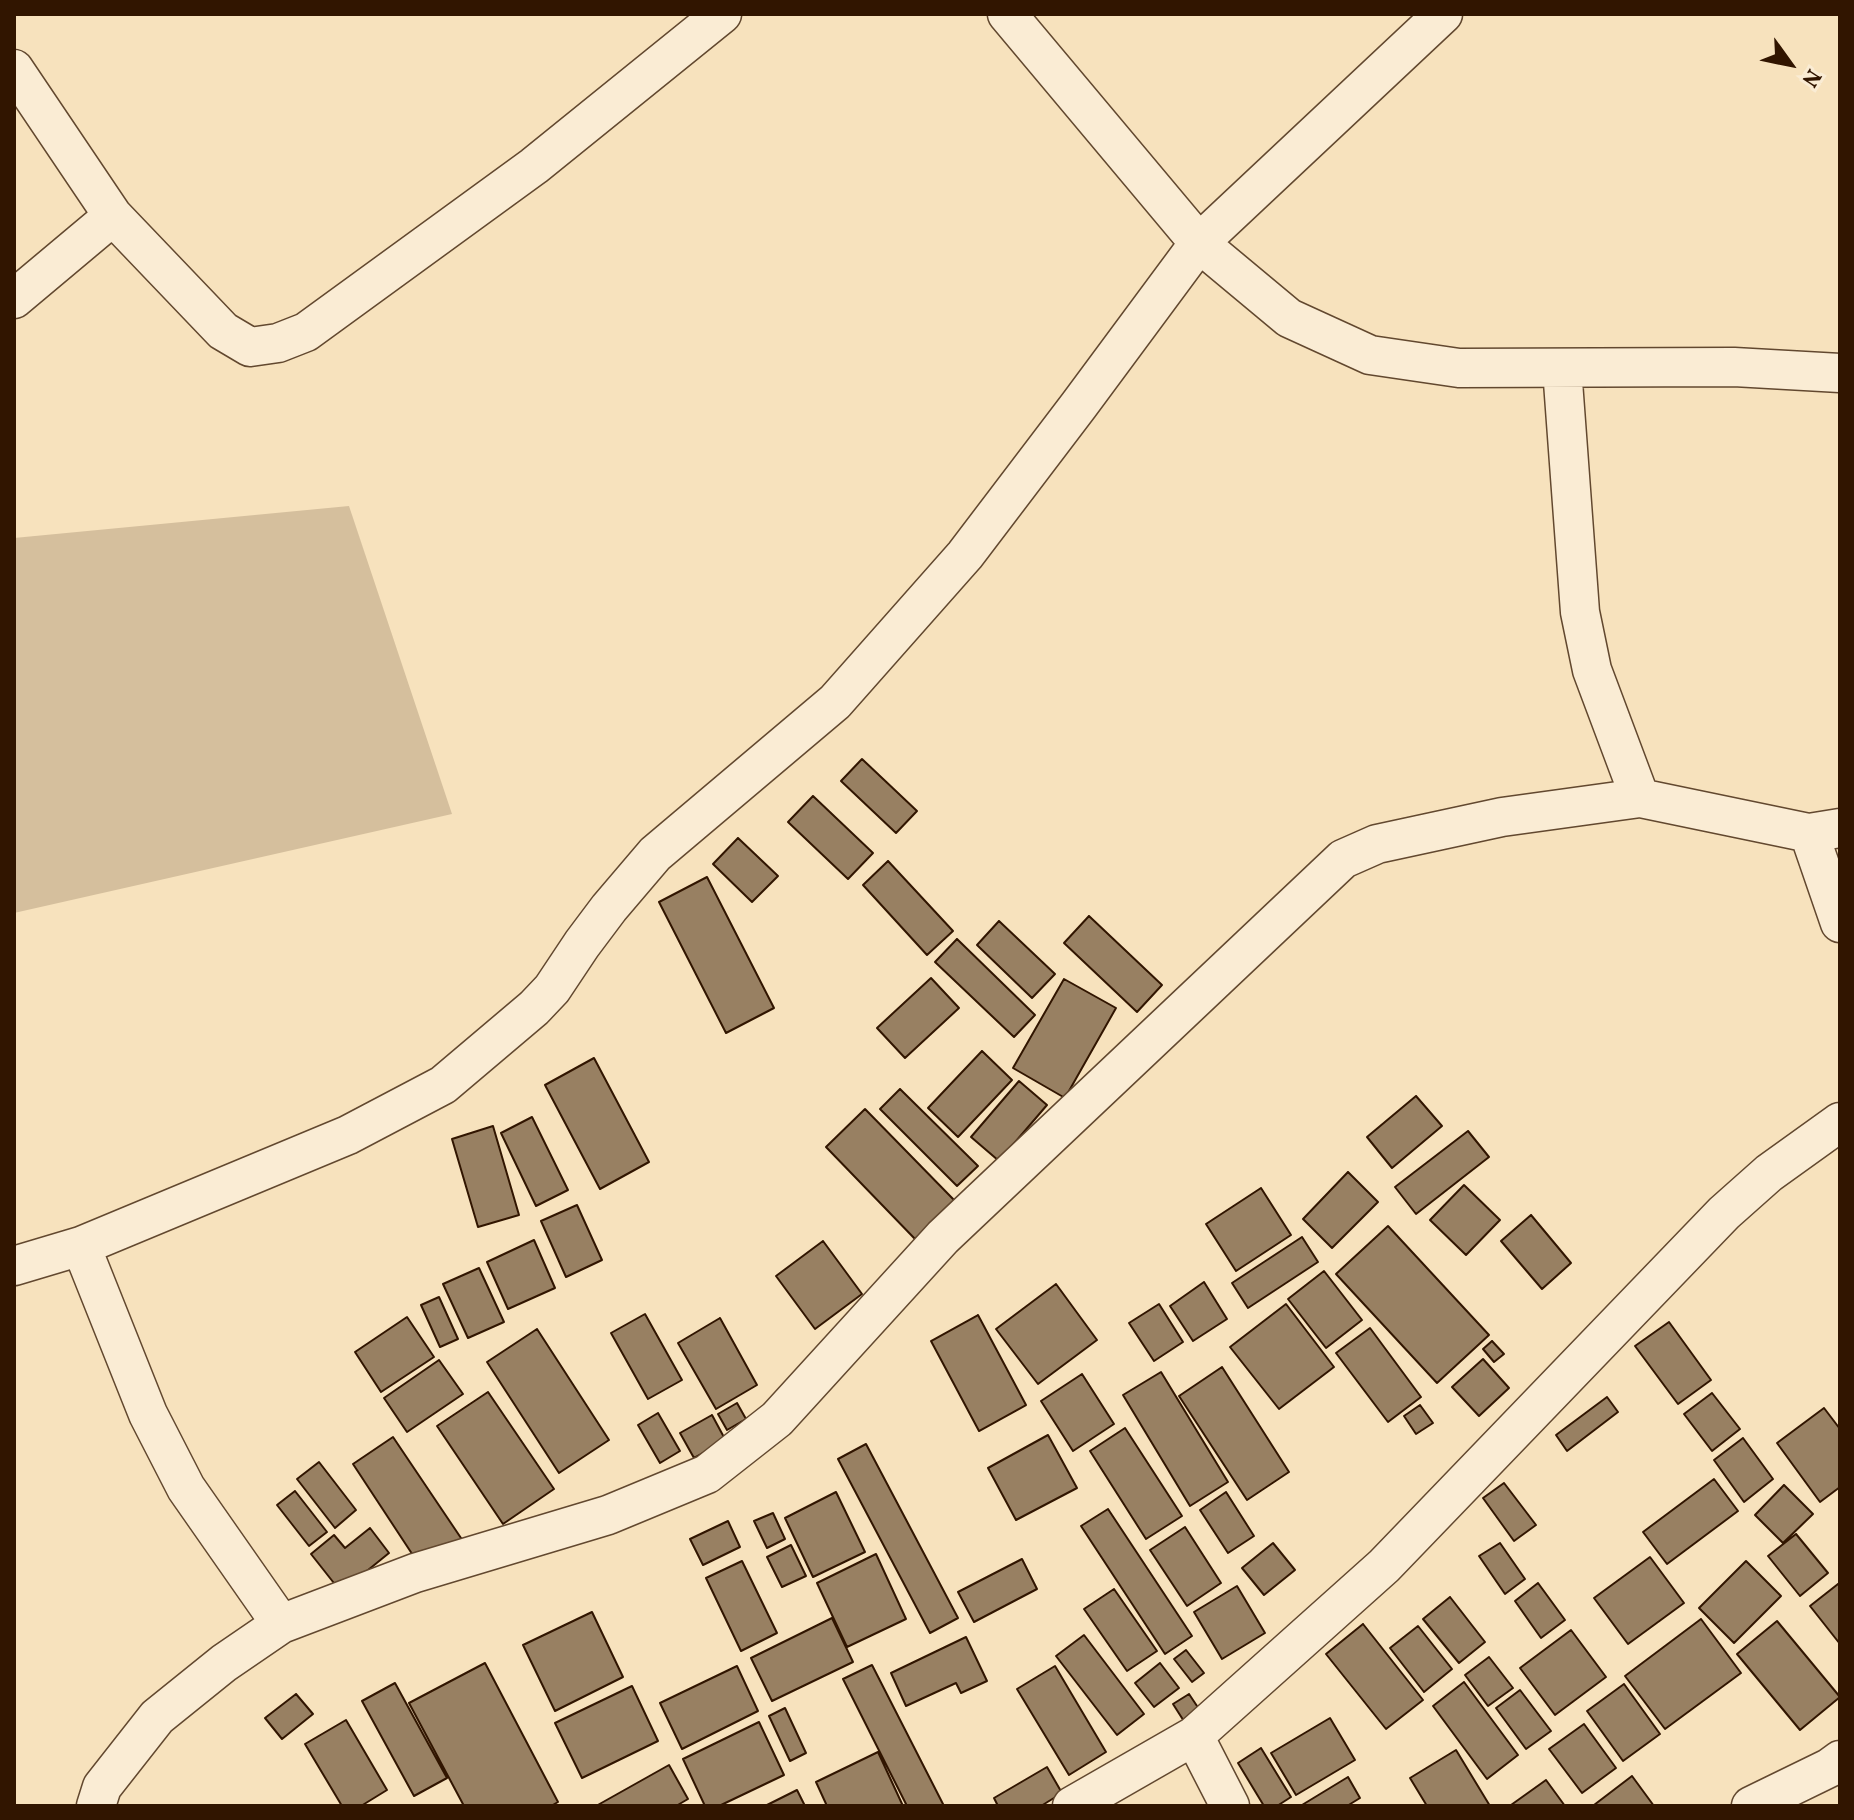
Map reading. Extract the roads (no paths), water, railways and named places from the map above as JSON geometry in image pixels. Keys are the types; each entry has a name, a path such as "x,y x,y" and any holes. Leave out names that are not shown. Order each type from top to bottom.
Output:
{"street":[{"path":"14,69 113,216 223,331 250,347 278,343 306,332 534,166 722,14"},
{"path":"1007,14 1199,243 1289,318 1370,355 1459,368 1734,367 1840,373"},
{"path":"14,1266 81,1246 348,1135 443,1085 534,1008 552,989 609,908 655,854 835,702 965,555 1199,243 1443,14"},
{"path":"14,299 113,216"},
{"path":"1562,368 1580,612 1592,670 1640,798"},
{"path":"96,1806 102,1787 157,1717 224,1663 281,1624 415,1573 608,1515 707,1474 777,1419 943,1237 1343,859 1377,844 1486,821 1640,798 1824,830 1840,923"},
{"path":"1072,1806 1194,1736 1384,1566 1724,1213 1769,1173 1840,1122"},
{"path":"81,1246 148,1414 186,1488 281,1624"},
{"path":"1194,1736 1230,1806"},
{"path":"1751,1806 1840,1760"}]}
